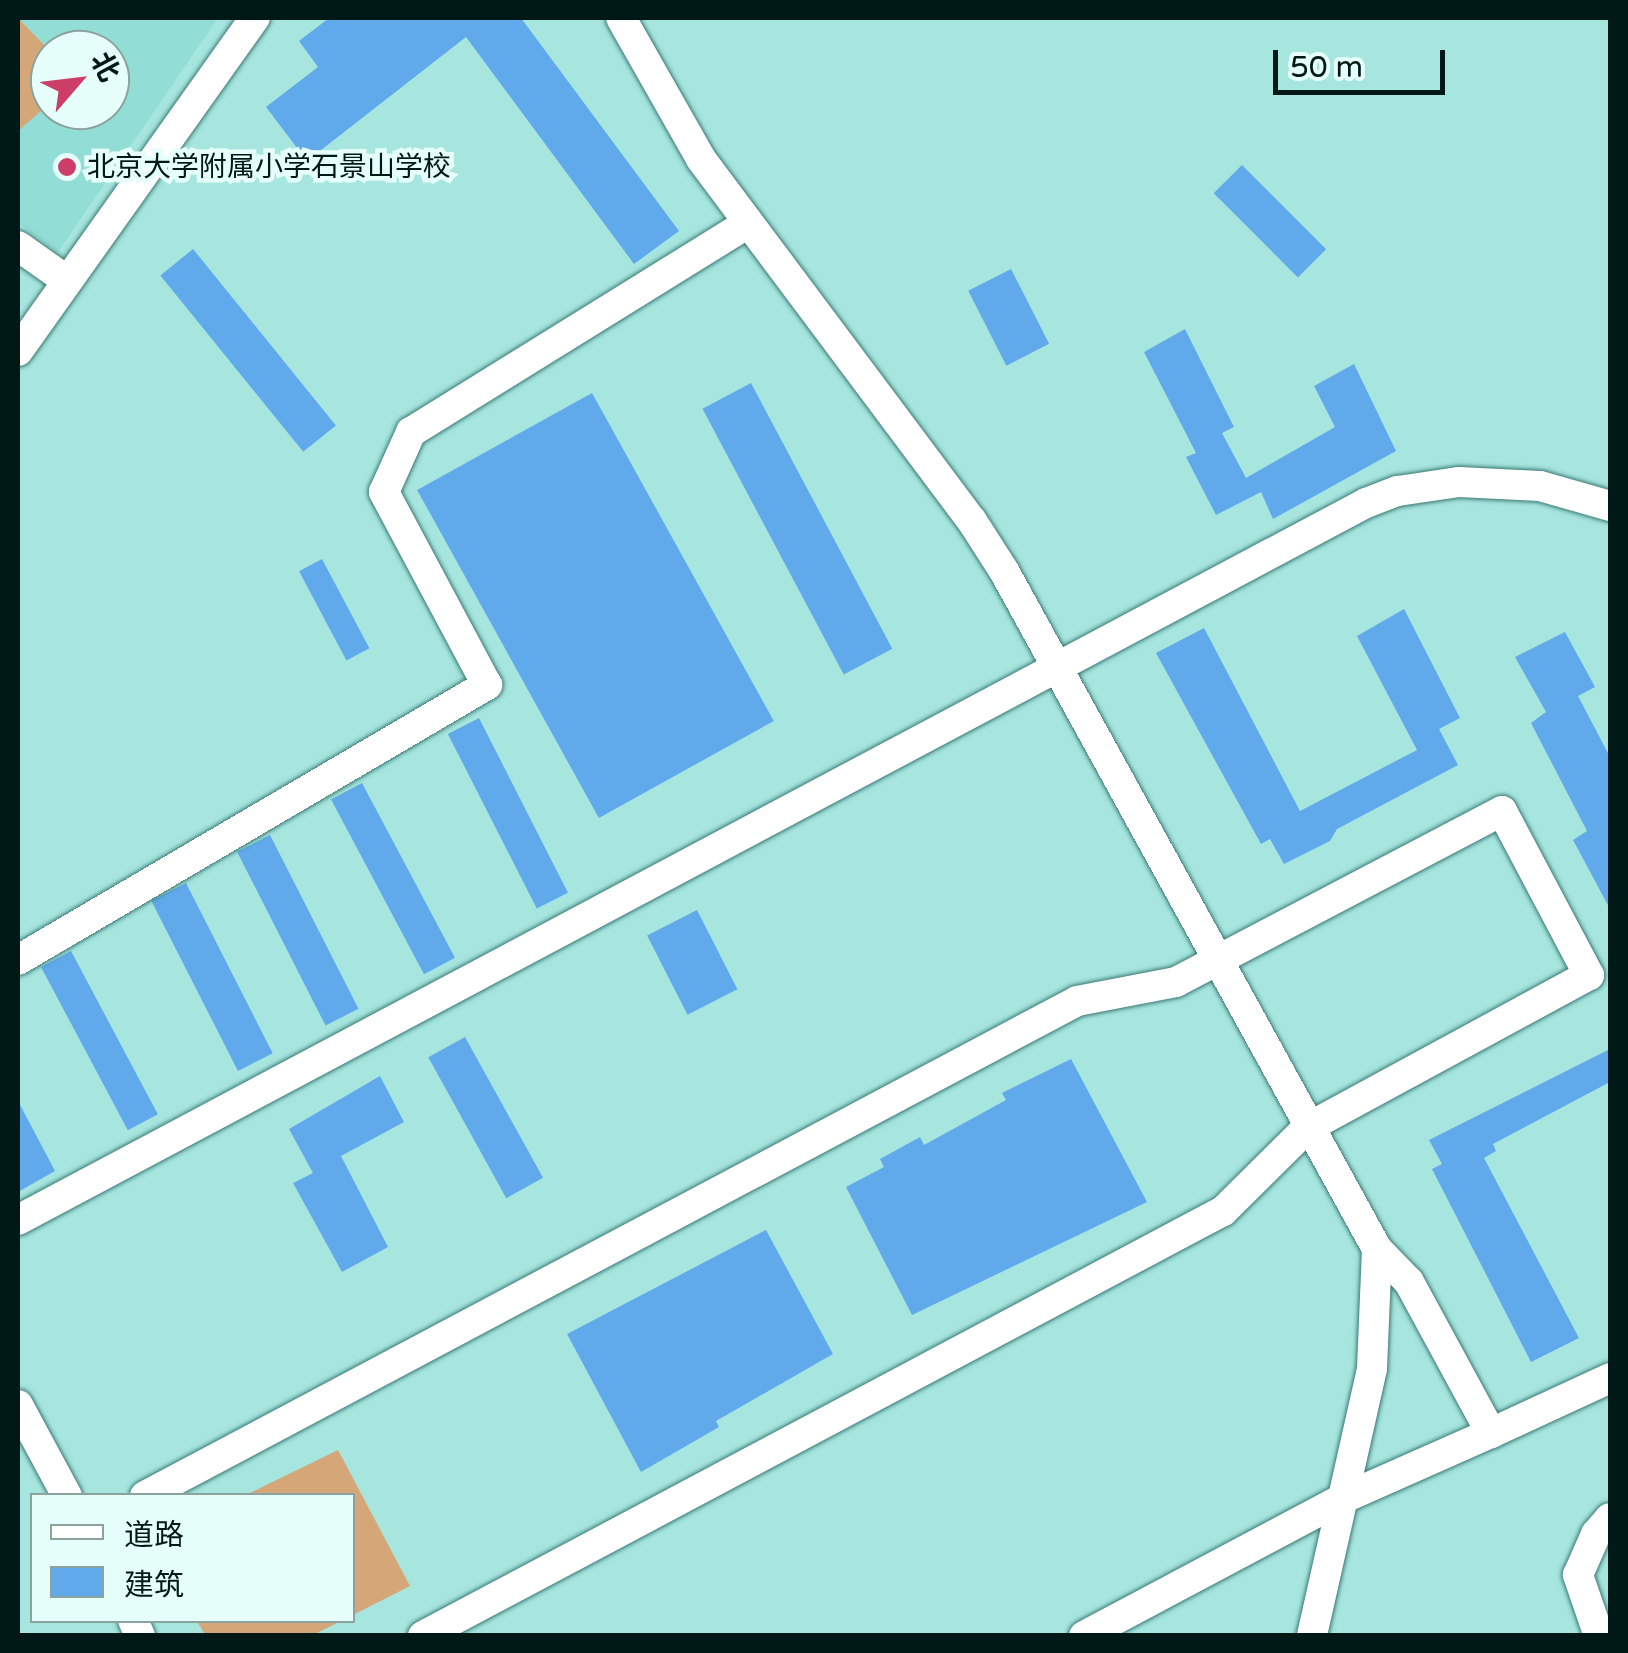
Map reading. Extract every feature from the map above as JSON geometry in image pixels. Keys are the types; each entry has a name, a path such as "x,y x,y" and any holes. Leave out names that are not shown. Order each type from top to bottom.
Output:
{"street":[{"path":"18,350 255,18"},
{"path":"622,18 663,97 748,223 972,521 1058,664 1307,1128 1377,1249 1409,1282 1491,1433"},
{"path":"18,960 487,685 384,492 411,432 748,223"},
{"path":"18,246 66,280"},
{"path":"18,1220 1366,503 1398,491 1458,482 1540,486 1610,506"},
{"path":"151,1493 1077,1000 1176,982 1502,811 1589,975 1307,1128 1223,1210 422,1636"},
{"path":"1312,1636 1372,1369 1377,1249"},
{"path":"1084,1636 1342,1498 1610,1378"},
{"path":"18,1405 65,1493"},
{"path":"1599,1636 1578,1576 1596,1534 1610,1518"}],"shaded area":[{"name":"北京大学附属小学石景山学校","path":"18,18 218,18 58,252 18,223"},
{"path":"18,18 30,30 30,120 18,131"},
{"path":"338,1450 410,1586 355,1614 355,1493 250,1493"},
{"path":"198,1623 337,1623 311,1636 205,1635"}],"building":[{"path":"329,18 521,18 679,231 634,264 466,37 307,161 266,107 318,67 299,41"},
{"path":"1242,165 1326,249 1298,277 1214,193"},
{"path":"193,249 336,425 303,452 160,275"},
{"path":"1011,269 1049,344 1006,366 968,291"},
{"path":"1185,329 1234,427 1222,433 1246,478 1335,427 1314,386 1354,364 1396,451 1273,519 1261,492 1216,515 1186,457 1196,453 1144,352"},
{"path":"751,383 892,649 844,675 702,409"},
{"path":"592,393 774,721 599,818 417,490"},
{"path":"322,559 369,648 346,660 299,571"},
{"path":"1404,609 1460,718 1439,729 1458,765 1337,829 1330,841 1284,864 1270,839 1261,844 1156,653 1204,628 1300,811 1417,750 1357,636"},
{"path":"1565,632 1595,687 1578,696 1610,757 1610,909 1573,840 1587,831 1531,723 1546,712 1515,657"},
{"path":"479,718 568,893 537,909 448,734"},
{"path":"362,783 455,958 424,974 331,799"},
{"path":"270,835 359,1009 326,1026 237,852"},
{"path":"186,883 273,1053 238,1071 151,901"},
{"path":"697,910 737,989 688,1015 647,935"},
{"path":"71,951 158,1114 128,1130 41,967"},
{"path":"465,1037 543,1178 506,1198 428,1057"},
{"path":"1610,1049 1610,1082 1493,1144 1496,1151 1484,1158 1579,1338 1531,1362 1432,1169 1442,1164 1429,1140"},
{"path":"1071,1059 1147,1202 912,1315 846,1187 884,1167 880,1159 920,1137 924,1145 1006,1100 1002,1093"},
{"path":"380,1076 404,1122 341,1156 388,1247 342,1272 293,1183 313,1173 289,1129"},
{"path":"18,1101 55,1171 18,1192"},
{"path":"766,1230 833,1354 716,1421 719,1427 641,1472 567,1334"}],"place":[{"name":"北京大学附属小学石景山学校","path":"67,167"}]}
